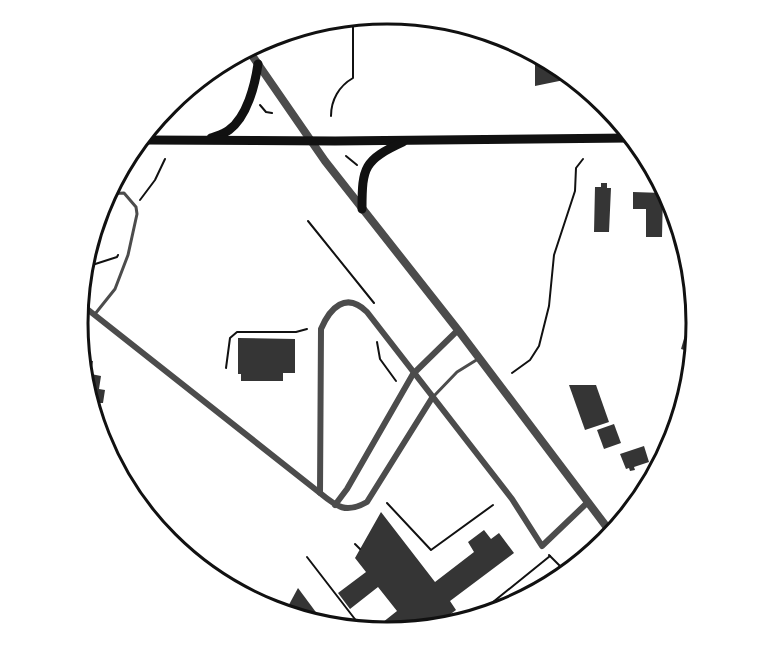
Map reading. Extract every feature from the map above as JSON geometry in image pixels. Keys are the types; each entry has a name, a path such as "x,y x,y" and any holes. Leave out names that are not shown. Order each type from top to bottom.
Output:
{"main road":[{"path":"206,140 230,130 242,113 253,91 258,64"},
{"path":"151,140 622,138"},
{"path":"362,209 362,180 368,166 379,154 406,140"}],"street":[{"path":"253,56 311,141 362,209 480,358 606,526"},
{"path":"320,493 321,329 329,311 348,302 364,309 512,500 542,546 588,502"},
{"path":"89,310 335,505 348,509 357,508 373,495 432,398"},
{"path":"335,505 347,489 414,374 458,330"}],"lane":[{"path":"95,314 115,290 128,255 138,214 136,207 123,193 118,193"},
{"path":"432,398 457,372 480,358"}],"path":[{"path":"331,116 333,102 342,85 353,78 353,26"},
{"path":"257,101 268,117"},
{"path":"266,112 272,113"},
{"path":"346,156 359,167"},
{"path":"136,207 156,180 165,159"},
{"path":"512,373 530,360 539,345 549,306 554,255 574,190 576,168 583,159"},
{"path":"94,264 117,257"},
{"path":"226,368 230,338 237,332 296,332 308,329"},
{"path":"387,503 431,550 493,505"},
{"path":"355,544 360,549"},
{"path":"542,546 561,567"},
{"path":"492,603 550,556"},
{"path":"307,557 355,620"}],"building":[{"path":"535,63 562,80 535,86"},
{"path":"601,183 607,183 607,188 611,188 609,232 594,232 595,187 601,187"},
{"path":"633,192 657,193 663,206 662,237 646,237 646,209 633,209"},
{"path":"686,335 685,350 681,349"},
{"path":"238,338 295,339 295,373 283,373 283,381 241,381 241,374 238,374"},
{"path":"93,374 101,376 99,389 105,390 103,403 100,403"},
{"path":"569,385 596,385 609,422 585,430"},
{"path":"614,424 621,443 604,449 597,430"},
{"path":"644,446 649,462 634,467 635,470 626,469 620,454"},
{"path":"381,512 435,582 474,552 468,542 484,530 491,539 499,533 514,553 450,601 456,610 449,615 388,622 383,622 397,611 378,587 350,609 338,593 366,572 355,558"},
{"path":"298,588 317,613 310,612 289,605"}]}
